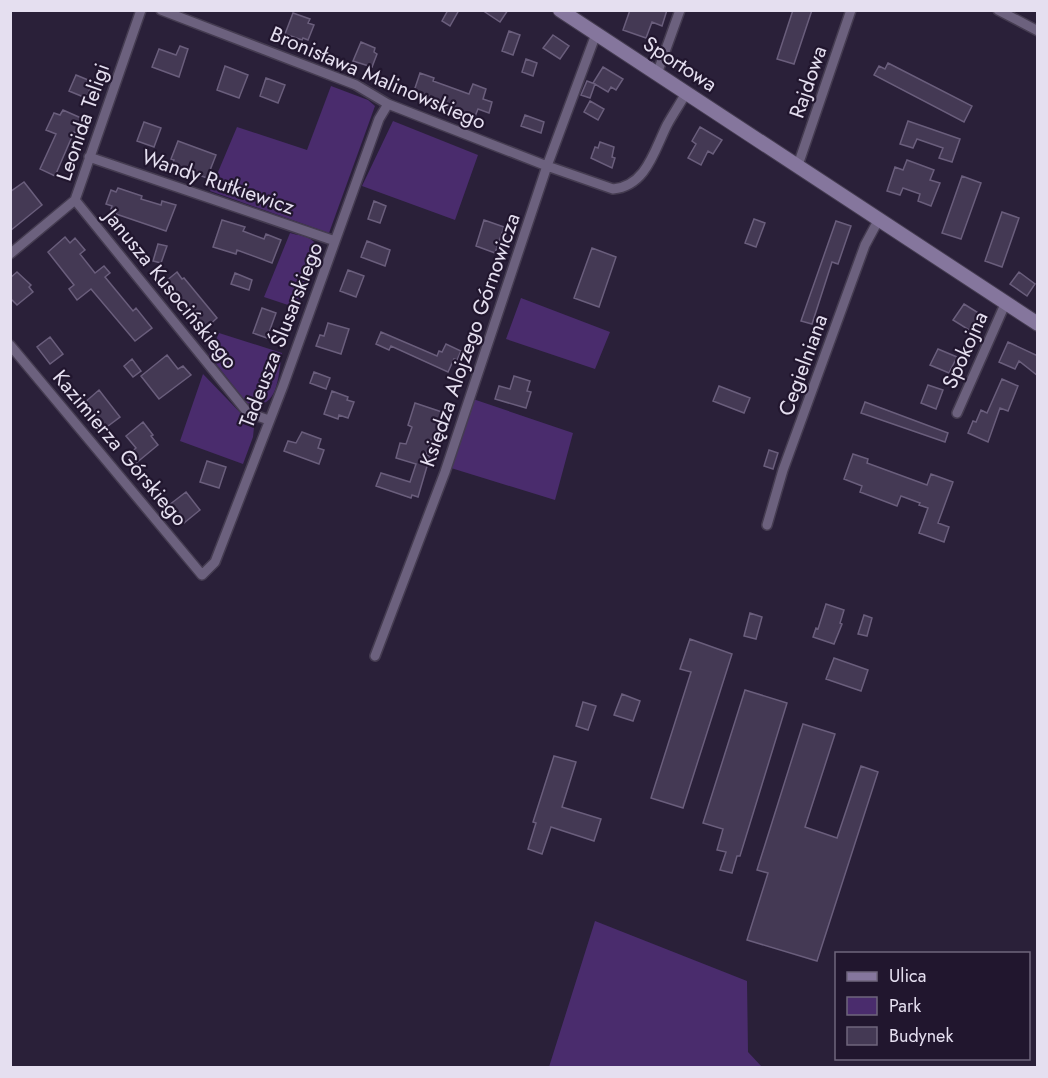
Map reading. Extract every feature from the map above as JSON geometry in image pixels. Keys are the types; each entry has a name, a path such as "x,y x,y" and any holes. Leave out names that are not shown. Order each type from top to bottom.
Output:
{"street":[{"name":"Leonida Teligi","path":"10,254 75,200 141,10"},
{"name":"Bronisława Malinowskiego","path":"161,10 356,85 388,104 547,166 613,189 634,183 646,170 687,93"},
{"name":"Sportowa","path":"560,10 1038,324"},
{"path":"657,74 680,10"},
{"name":"Rajdowa","path":"798,165 851,10"},
{"path":"998,10 1038,31"},
{"name":"Księdza Alojzego Górnowicza","path":"375,656 445,472 547,166 596,34"},
{"name":"Tadeusza Ślusarskiego","path":"202,575 215,562 379,119 388,104"},
{"name":"Wandy Rutkiewicz","path":"89,157 335,241"},
{"name":"Janusza Kusocińskiego","path":"75,200 248,413 269,420"},
{"name":"Cegielniana","path":"767,525 783,470 865,245 879,219"},
{"name":"Spokojna","path":"957,413 1005,302"},
{"name":"Kazimierza Górskiego","path":"10,345 202,575"}],"green space":[{"path":"331,86 368,100 375,106 329,233 210,191 237,127 307,150"},
{"path":"393,121 478,155 455,220 362,186"},
{"path":"290,233 308,238 317,246 315,263 297,308 264,297"},
{"path":"521,298 610,332 595,369 506,339"},
{"path":"219,333 282,353 275,390 265,402 258,405 247,403 209,355"},
{"path":"203,374 254,427 253,437 243,464 180,441"},
{"path":"473,399 573,433 555,500 451,468"},
{"path":"595,921 747,981 748,1052 762,1067 549,1067"}],"building":[{"path":"448,10 459,10 450,26 442,21"},
{"path":"482,10 508,10 500,22"},
{"path":"630,10 667,10 662,26 652,22 646,38 623,30"},
{"path":"793,10 812,10 794,64 777,59"},
{"path":"293,13 310,19 308,23 314,25 308,40 285,34"},
{"path":"509,31 520,35 513,55 502,51"},
{"path":"553,35 569,46 560,59 543,48"},
{"path":"361,42 375,48 374,52 377,54 372,67 353,61"},
{"path":"180,46 188,49 179,77 152,67 159,49 176,55"},
{"path":"526,59 537,63 533,76 522,72"},
{"path":"888,63 972,106 964,122 874,75 879,66 885,69"},
{"path":"225,66 248,75 239,98 217,90"},
{"path":"603,67 623,79 616,90 611,87 608,92 593,83"},
{"path":"420,73 434,78 433,81 469,94 473,84 486,89 483,99 492,102 489,113 478,109 474,119 435,103 434,98 414,91"},
{"path":"76,75 93,82 86,98 69,91"},
{"path":"266,78 285,85 278,103 260,96"},
{"path":"587,81 595,84 590,98 581,95"},
{"path":"590,101 604,109 598,120 584,112"},
{"path":"63,110 81,118 79,123 82,124 78,134 74,132 55,176 40,169 56,134 46,130 54,113 60,115"},
{"path":"525,115 544,122 541,133 521,126"},
{"path":"908,121 960,139 952,162 939,158 943,148 917,139 913,148 900,144"},
{"path":"144,122 161,128 154,147 137,141"},
{"path":"700,127 722,140 713,154 708,151 701,165 688,158 696,144 692,141"},
{"path":"178,141 216,155 207,178 172,165 174,160 171,159"},
{"path":"600,142 614,147 612,157 615,158 612,168 591,158 595,147 598,148"},
{"path":"907,160 934,170 930,180 940,183 931,206 918,201 920,194 903,188 900,195 887,191 895,167 903,170"},
{"path":"962,176 981,183 961,239 942,233"},
{"path":"24,182 42,205 10,231 10,192"},
{"path":"118,188 161,205 162,201 176,205 166,231 116,214 117,211 111,209 112,206 106,204 111,190 116,192"},
{"path":"374,201 386,206 380,223 368,219"},
{"path":"1002,212 1019,218 1002,267 985,261"},
{"path":"754,219 765,223 756,247 745,243"},
{"path":"222,220 245,227 243,231 264,239 266,234 281,240 272,263 237,250 236,254 213,247"},
{"path":"484,220 504,227 495,253 476,246"},
{"path":"836,221 851,226 838,264 832,262 812,324 801,321"},
{"path":"65,237 70,243 75,238 85,250 80,254 95,273 104,266 110,273 105,277 133,311 136,308 152,328 135,341 91,289 77,300 69,289 74,285 48,252"},
{"path":"367,241 390,250 385,266 361,257"},
{"path":"158,244 167,246 161,263 153,261"},
{"path":"592,248 616,257 599,307 574,298"},
{"path":"348,270 364,276 356,297 340,291"},
{"path":"17,272 31,285 29,287 33,292 17,305 10,298 10,278"},
{"path":"177,272 217,318 204,330 166,281"},
{"path":"1019,272 1035,284 1027,296 1010,284"},
{"path":"235,273 252,280 249,290 231,284"},
{"path":"964,304 980,314 969,330 953,320"},
{"path":"262,308 276,313 267,338 253,333"},
{"path":"328,323 349,329 341,354 316,346 320,335 324,336"},
{"path":"381,332 437,356 446,344 461,351 448,372 391,346 389,350 376,344"},
{"path":"50,337 63,354 50,364 37,347"},
{"path":"1008,342 1038,356 1038,376 1019,361 1015,369 999,362"},
{"path":"938,349 957,357 949,373 930,365"},
{"path":"167,355 178,369 183,366 191,375 159,399 141,376"},
{"path":"132,359 141,371 133,377 124,366"},
{"path":"314,372 330,378 326,389 310,383"},
{"path":"514,376 530,381 527,391 531,392 526,408 495,399 499,386 510,389"},
{"path":"1002,379 1018,386 1008,411 1000,408 988,442 968,433 981,410 987,413"},
{"path":"928,385 943,390 936,409 921,403"},
{"path":"719,386 750,398 744,413 713,401"},
{"path":"99,390 120,417 104,429 84,403"},
{"path":"332,391 354,402 348,418 339,415 338,419 324,414"},
{"path":"865,402 948,433 945,442 861,413"},
{"path":"415,403 445,413 438,435 433,434 426,455 430,456 418,497 412,495 411,498 376,486 381,473 410,482 416,464 396,458 400,443 406,444 412,427 408,425"},
{"path":"143,422 158,445 135,464 128,455 136,448 126,436"},
{"path":"302,432 321,439 318,448 324,450 319,464 284,451 288,441 296,443"},
{"path":"769,450 778,453 773,469 764,466"},
{"path":"853,454 868,459 867,463 927,485 931,474 953,482 938,523 949,527 944,542 919,533 928,508 901,496 897,506 860,492 862,486 844,479"},
{"path":"207,461 226,467 219,488 200,482"},
{"path":"186,492 200,510 184,523 169,505"},
{"path":"826,604 844,610 840,623 842,624 834,644 813,637"},
{"path":"750,613 762,617 756,639 744,636"},
{"path":"864,615 872,618 867,636 858,634"},
{"path":"690,639 732,654 683,808 651,798 691,672 680,669"},
{"path":"834,658 868,670 861,691 826,679"},
{"path":"745,690 787,703 740,856 737,856 732,873 720,870 726,852 717,850 723,829 703,823"},
{"path":"622,694 640,701 633,721 614,715"},
{"path":"583,702 596,706 588,730 576,726"},
{"path":"803,724 835,734 805,827 837,838 861,766 878,772 817,961 747,940 768,873 757,870"},
{"path":"554,756 576,762 562,807 601,819 594,841 551,827 542,854 528,849 536,823 533,822"}]}
